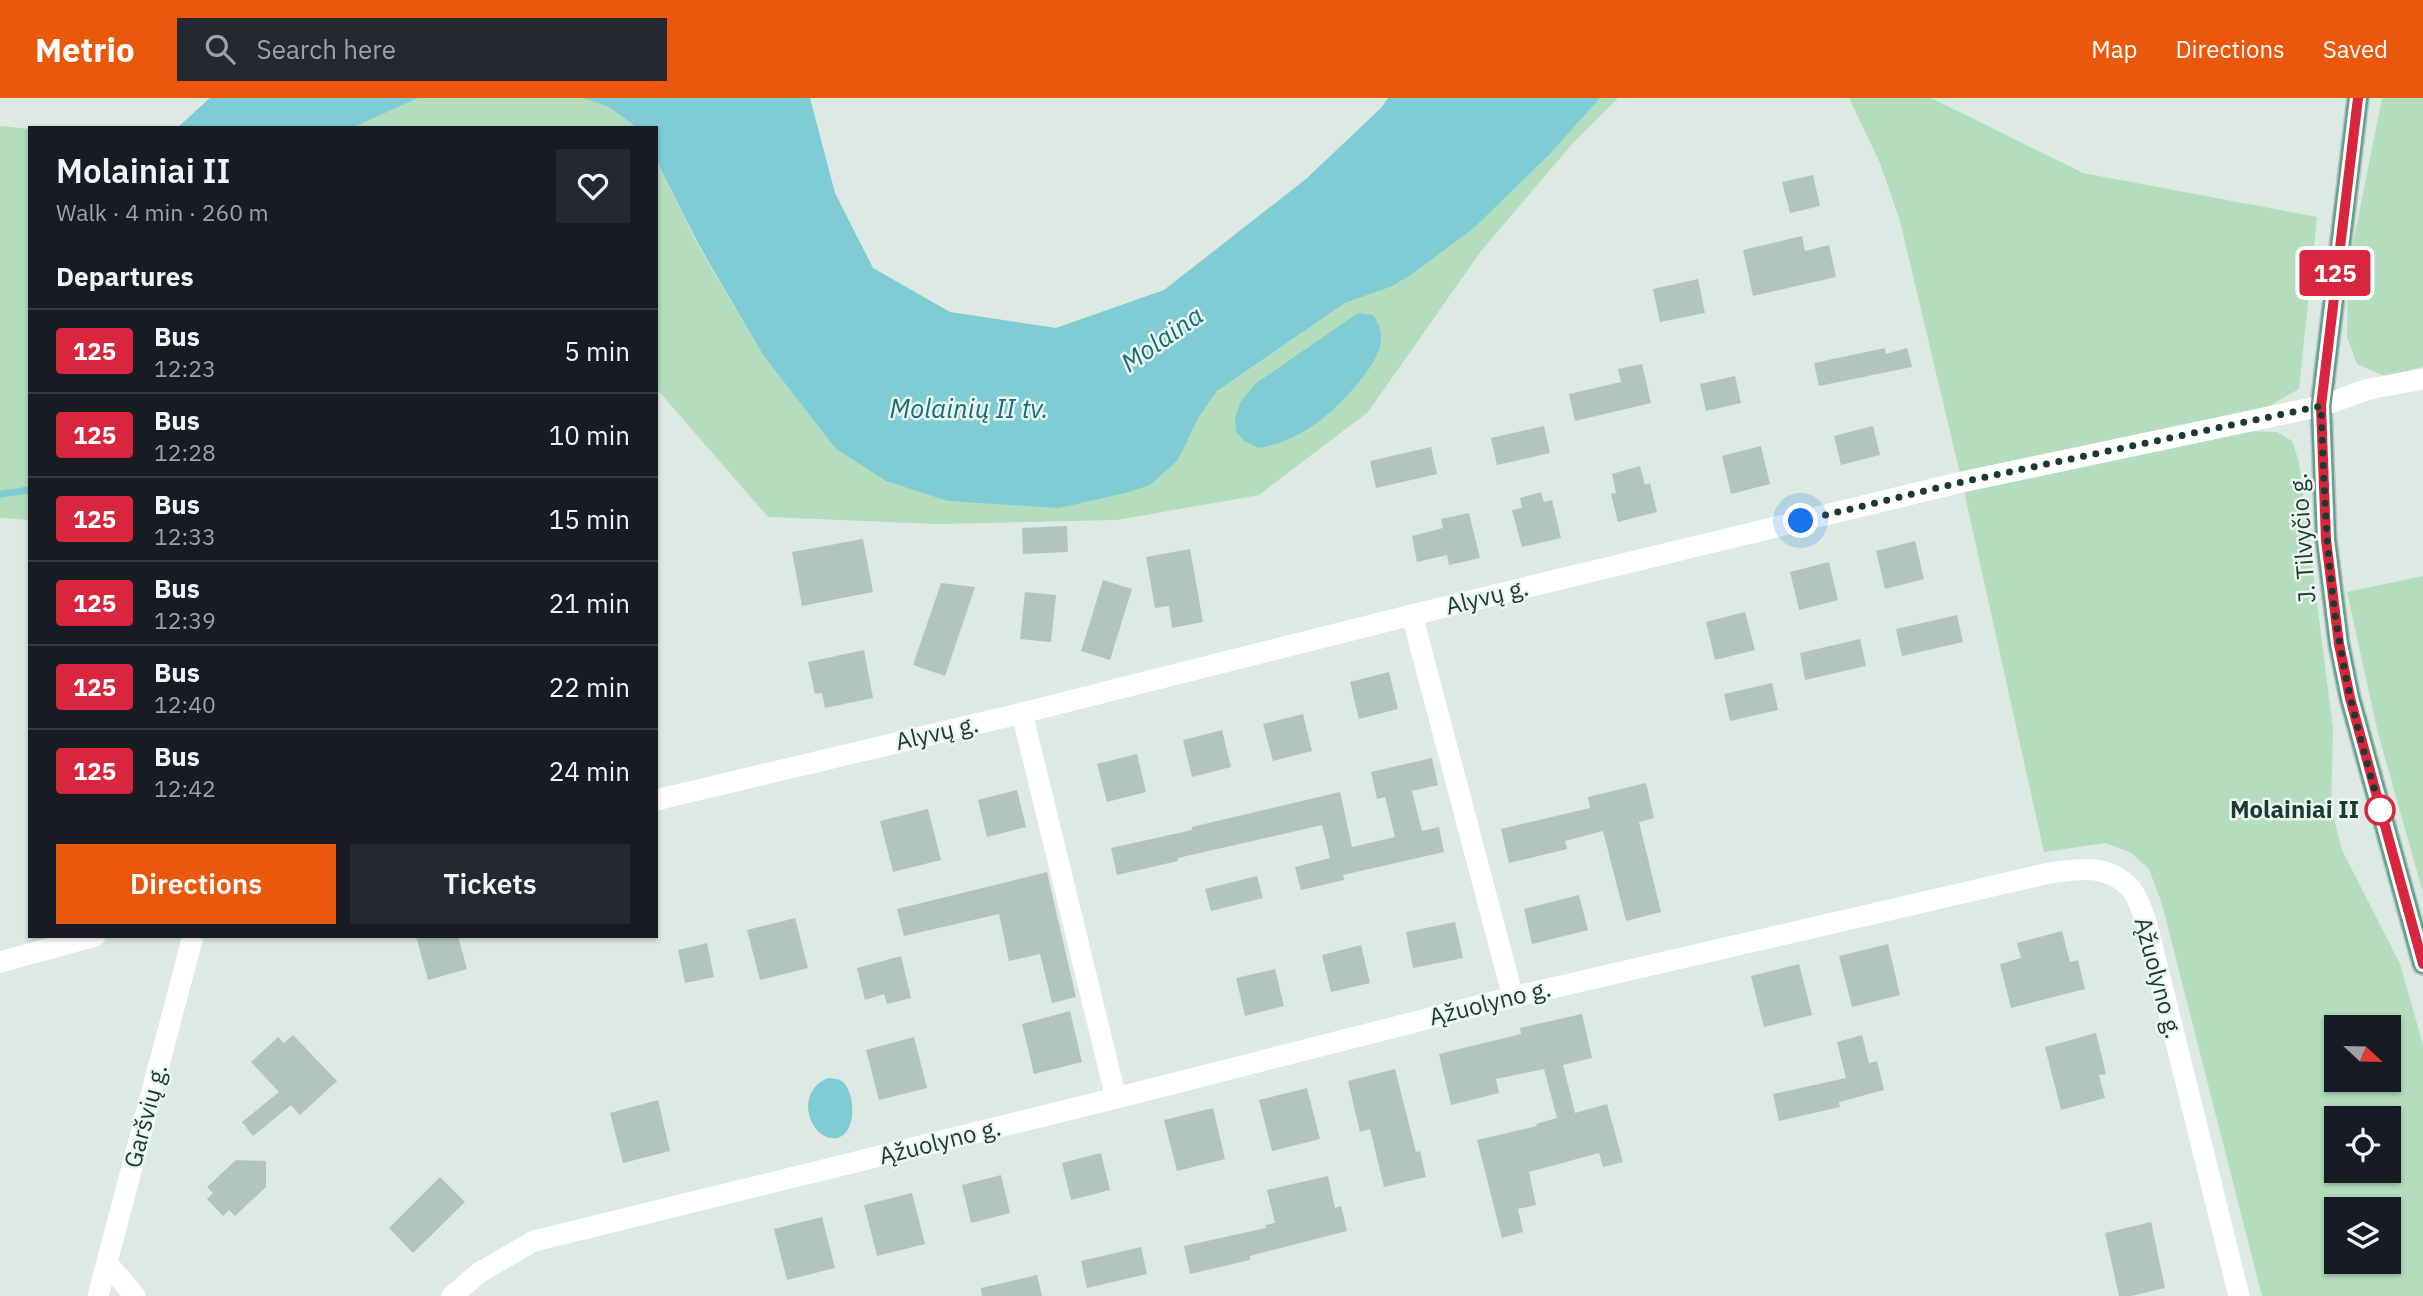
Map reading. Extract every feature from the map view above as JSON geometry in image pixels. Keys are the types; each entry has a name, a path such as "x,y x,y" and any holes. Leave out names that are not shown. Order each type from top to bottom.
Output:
{"main road":[{"name":"J. Tilvyčio g.","path":"2358,98 2321,406 2326,540 2339,644 2350,698 2423,964"}],"street":[{"name":"Alyvų g.","path":"658,800 1962,482 2321,406 2369,388 2423,379"},
{"path":"1412,615 1513,997"},
{"path":"1022,713 1116,1098"},
{"name":"Ąžuolyno g.","path":"452,1296 480,1272 534,1241 1513,997 2049,873 2089,868 2115,876 2133,891 2146,921 2239,1296"},
{"path":"0,962 88,938"},
{"name":"Garšvių g.","path":"98,1296 192,938"},
{"path":"107,1263 135,1296"}],"green space":[{"path":"418,98 583,98 609,107 634,126 356,126"},
{"path":"1600,98 1618,98 1573,143 1481,251 1368,412 1259,495 1117,520 937,524 768,517 658,390 658,161 699,247 763,355 835,448 1178,460 1199,417 1217,391 1345,303 1390,287 1474,228 1550,154"},
{"path":"1849,98 1931,98 2083,173 2317,217 2299,389 2269,406 1977,478 2249,431 2277,432 2292,441 2299,462 2333,728 2331,808 2342,850 2400,964 2423,1045 2423,1296 2262,1296 2162,904 2149,869 2130,852 2105,843 2044,852 1962,482 1900,221 1880,163"},
{"path":"2382,98 2423,98 2423,367 2385,376 2357,364 2347,337 2348,280 2354,239"},
{"path":"0,126 28,129 28,520 0,518"},
{"path":"2423,576 2423,893 2378,733 2347,592"}],"water":[{"path":"210,98 418,98 356,126 179,126"},
{"name":"Molainių II tv.","path":"583,98 810,98 835,193 873,268 950,312 1056,328 1164,290 1306,179 1382,107 1388,98 1600,98 1550,154 1474,228 1409,276 1390,287 1345,303 1217,391 1199,417 1178,460 1150,485 1059,508 948,501 886,481 835,448 763,355 700,247 658,161 658,126 634,126 609,107"},
{"path":"1358,313 1373,315 1380,329 1381,342 1371,365 1347,396 1330,413 1292,438 1258,448 1243,440 1236,431 1235,417 1241,401 1255,384"},
{"path":"828,1078 843,1082 852,1102 852,1119 846,1133 840,1137 830,1138 822,1134 810,1117 810,1095"}],"building":[{"path":"1813,175 1820,206 1790,213 1782,182"},
{"path":"1802,236 1805,251 1829,245 1836,277 1753,296 1743,250"},
{"path":"1698,279 1705,313 1660,322 1653,289"},
{"path":"1885,348 1886,354 1907,348 1912,367 1819,386 1814,363"},
{"path":"1642,364 1651,403 1575,421 1569,394 1621,382 1618,369"},
{"path":"1735,376 1741,403 1706,411 1700,384"},
{"path":"1544,426 1550,453 1497,465 1491,438"},
{"path":"1873,426 1880,455 1841,465 1834,436"},
{"path":"1761,446 1770,484 1731,494 1722,456"},
{"path":"1431,447 1437,474 1376,488 1370,461"},
{"path":"1640,466 1645,485 1650,483 1657,512 1618,522 1611,494 1616,493 1612,474"},
{"path":"1541,492 1544,502 1552,500 1561,538 1522,547 1512,510 1522,508 1520,498"},
{"path":"1469,513 1480,558 1449,565 1447,555 1417,562 1412,536 1443,528 1441,519"},
{"path":"1067,526 1068,552 1023,554 1022,528"},
{"path":"863,539 873,592 802,606 792,552"},
{"path":"1915,541 1924,579 1885,589 1876,551"},
{"path":"1190,549 1203,622 1172,628 1169,606 1155,608 1146,557"},
{"path":"1829,562 1838,600 1799,610 1790,572"},
{"path":"1103,580 1132,589 1110,660 1081,651"},
{"path":"941,583 975,587 945,676 913,665"},
{"path":"1025,592 1056,595 1051,642 1020,639"},
{"path":"1745,612 1755,650 1715,660 1706,622"},
{"path":"1957,615 1963,642 1902,656 1896,629"},
{"path":"1860,639 1866,666 1805,680 1800,653"},
{"path":"864,650 873,698 825,708 822,693 815,694 808,662"},
{"path":"1389,672 1398,709 1359,719 1350,682"},
{"path":"1772,683 1778,710 1730,721 1724,694"},
{"path":"1303,714 1312,751 1273,761 1263,724"},
{"path":"1222,730 1231,767 1192,777 1183,740"},
{"path":"1137,754 1146,792 1107,802 1097,764"},
{"path":"1432,758 1438,785 1412,791 1422,831 1439,827 1444,852 1343,875 1344,880 1301,890 1295,867 1330,858 1322,825 1117,875 1111,848 1340,792 1352,847 1395,837 1385,797 1377,799 1371,772"},
{"path":"1646,783 1654,818 1639,822 1661,912 1626,921 1603,831 1565,841 1567,849 1509,863 1501,829 1590,808 1588,797"},
{"path":"1017,790 1026,827 987,837 978,800"},
{"path":"928,809 941,860 893,872 880,821"},
{"path":"1047,872 1076,997 1052,1003 1040,954 1009,961 999,914 904,936 897,909"},
{"path":"1257,876 1263,898 1211,911 1205,889"},
{"path":"1579,895 1588,930 1532,944 1524,909"},
{"path":"795,918 808,968 760,980 747,930"},
{"path":"1455,922 1463,958 1413,968 1406,932"},
{"path":"2062,931 2070,962 2078,960 2085,989 2011,1008 2000,964 2021,958 2017,943"},
{"path":"417,938 459,938 467,969 428,980"},
{"path":"707,943 714,977 685,983 678,950"},
{"path":"1888,944 1900,995 1852,1007 1839,956"},
{"path":"1361,945 1370,983 1331,992 1322,955"},
{"path":"901,956 911,998 887,1004 884,994 865,1000 857,968"},
{"path":"1799,964 1812,1015 1764,1027 1751,976"},
{"path":"1275,969 1284,1006 1245,1016 1236,978"},
{"path":"1070,1011 1082,1062 1034,1074 1022,1024"},
{"path":"1582,1014 1592,1058 1563,1065 1575,1113 1607,1104 1623,1162 1603,1167 1599,1153 1529,1172 1536,1205 1518,1209 1523,1232 1502,1238 1477,1140 1537,1126 1536,1124 1557,1118 1544,1069 1496,1079 1499,1093 1451,1105 1439,1054 1521,1034 1520,1028"},
{"path":"2096,1033 2106,1074 2099,1075 2105,1098 2061,1110 2045,1047"},
{"path":"293,1035 337,1081 300,1115 291,1105 253,1136 242,1122 279,1092 251,1062 278,1037 284,1043"},
{"path":"1862,1035 1869,1063 1877,1061 1884,1090 1839,1102 1840,1107 1779,1121 1773,1094 1846,1078 1837,1042"},
{"path":"914,1037 927,1088 879,1100 866,1050"},
{"path":"1395,1069 1416,1152 1420,1151 1426,1177 1384,1187 1370,1129 1360,1132 1348,1081"},
{"path":"1307,1088 1320,1139 1272,1151 1259,1100"},
{"path":"658,1100 670,1151 623,1163 610,1113"},
{"path":"1213,1108 1225,1159 1177,1171 1164,1120"},
{"path":"1101,1153 1110,1190 1071,1200 1062,1163"},
{"path":"236,1160 266,1161 266,1187 235,1216 229,1210 223,1216 207,1199 213,1193 207,1187"},
{"path":"1001,1175 1010,1213 971,1223 962,1185"},
{"path":"1328,1176 1335,1208 1341,1206 1347,1231 1250,1256 1250,1260 1190,1274 1184,1246 1266,1228 1265,1225 1275,1223 1267,1190"},
{"path":"440,1177 465,1202 413,1253 389,1228"},
{"path":"912,1193 925,1244 877,1256 864,1205"},
{"path":"822,1217 835,1268 787,1280 774,1229"},
{"path":"2151,1222 2165,1288 2119,1296 2105,1233"},
{"path":"1141,1247 1147,1274 1087,1288 1081,1261"},
{"path":"1037,1275 1042,1296 982,1296 981,1288"}],"waterway":[{"path":"0,494 28,490"}],"bus line":[{"name":"125","path":"2358,98 2321,406 2326,540 2339,644 2350,698 2423,964"}],"place":[{"name":"Molainiai II","path":"2380,810"}],"route":[{"path":"1801,521 1962,482 2321,406 2326,540 2339,644 2350,698 2380,810"}],"water label":[{"name":"Molaina","path":"1162,339"}]}
